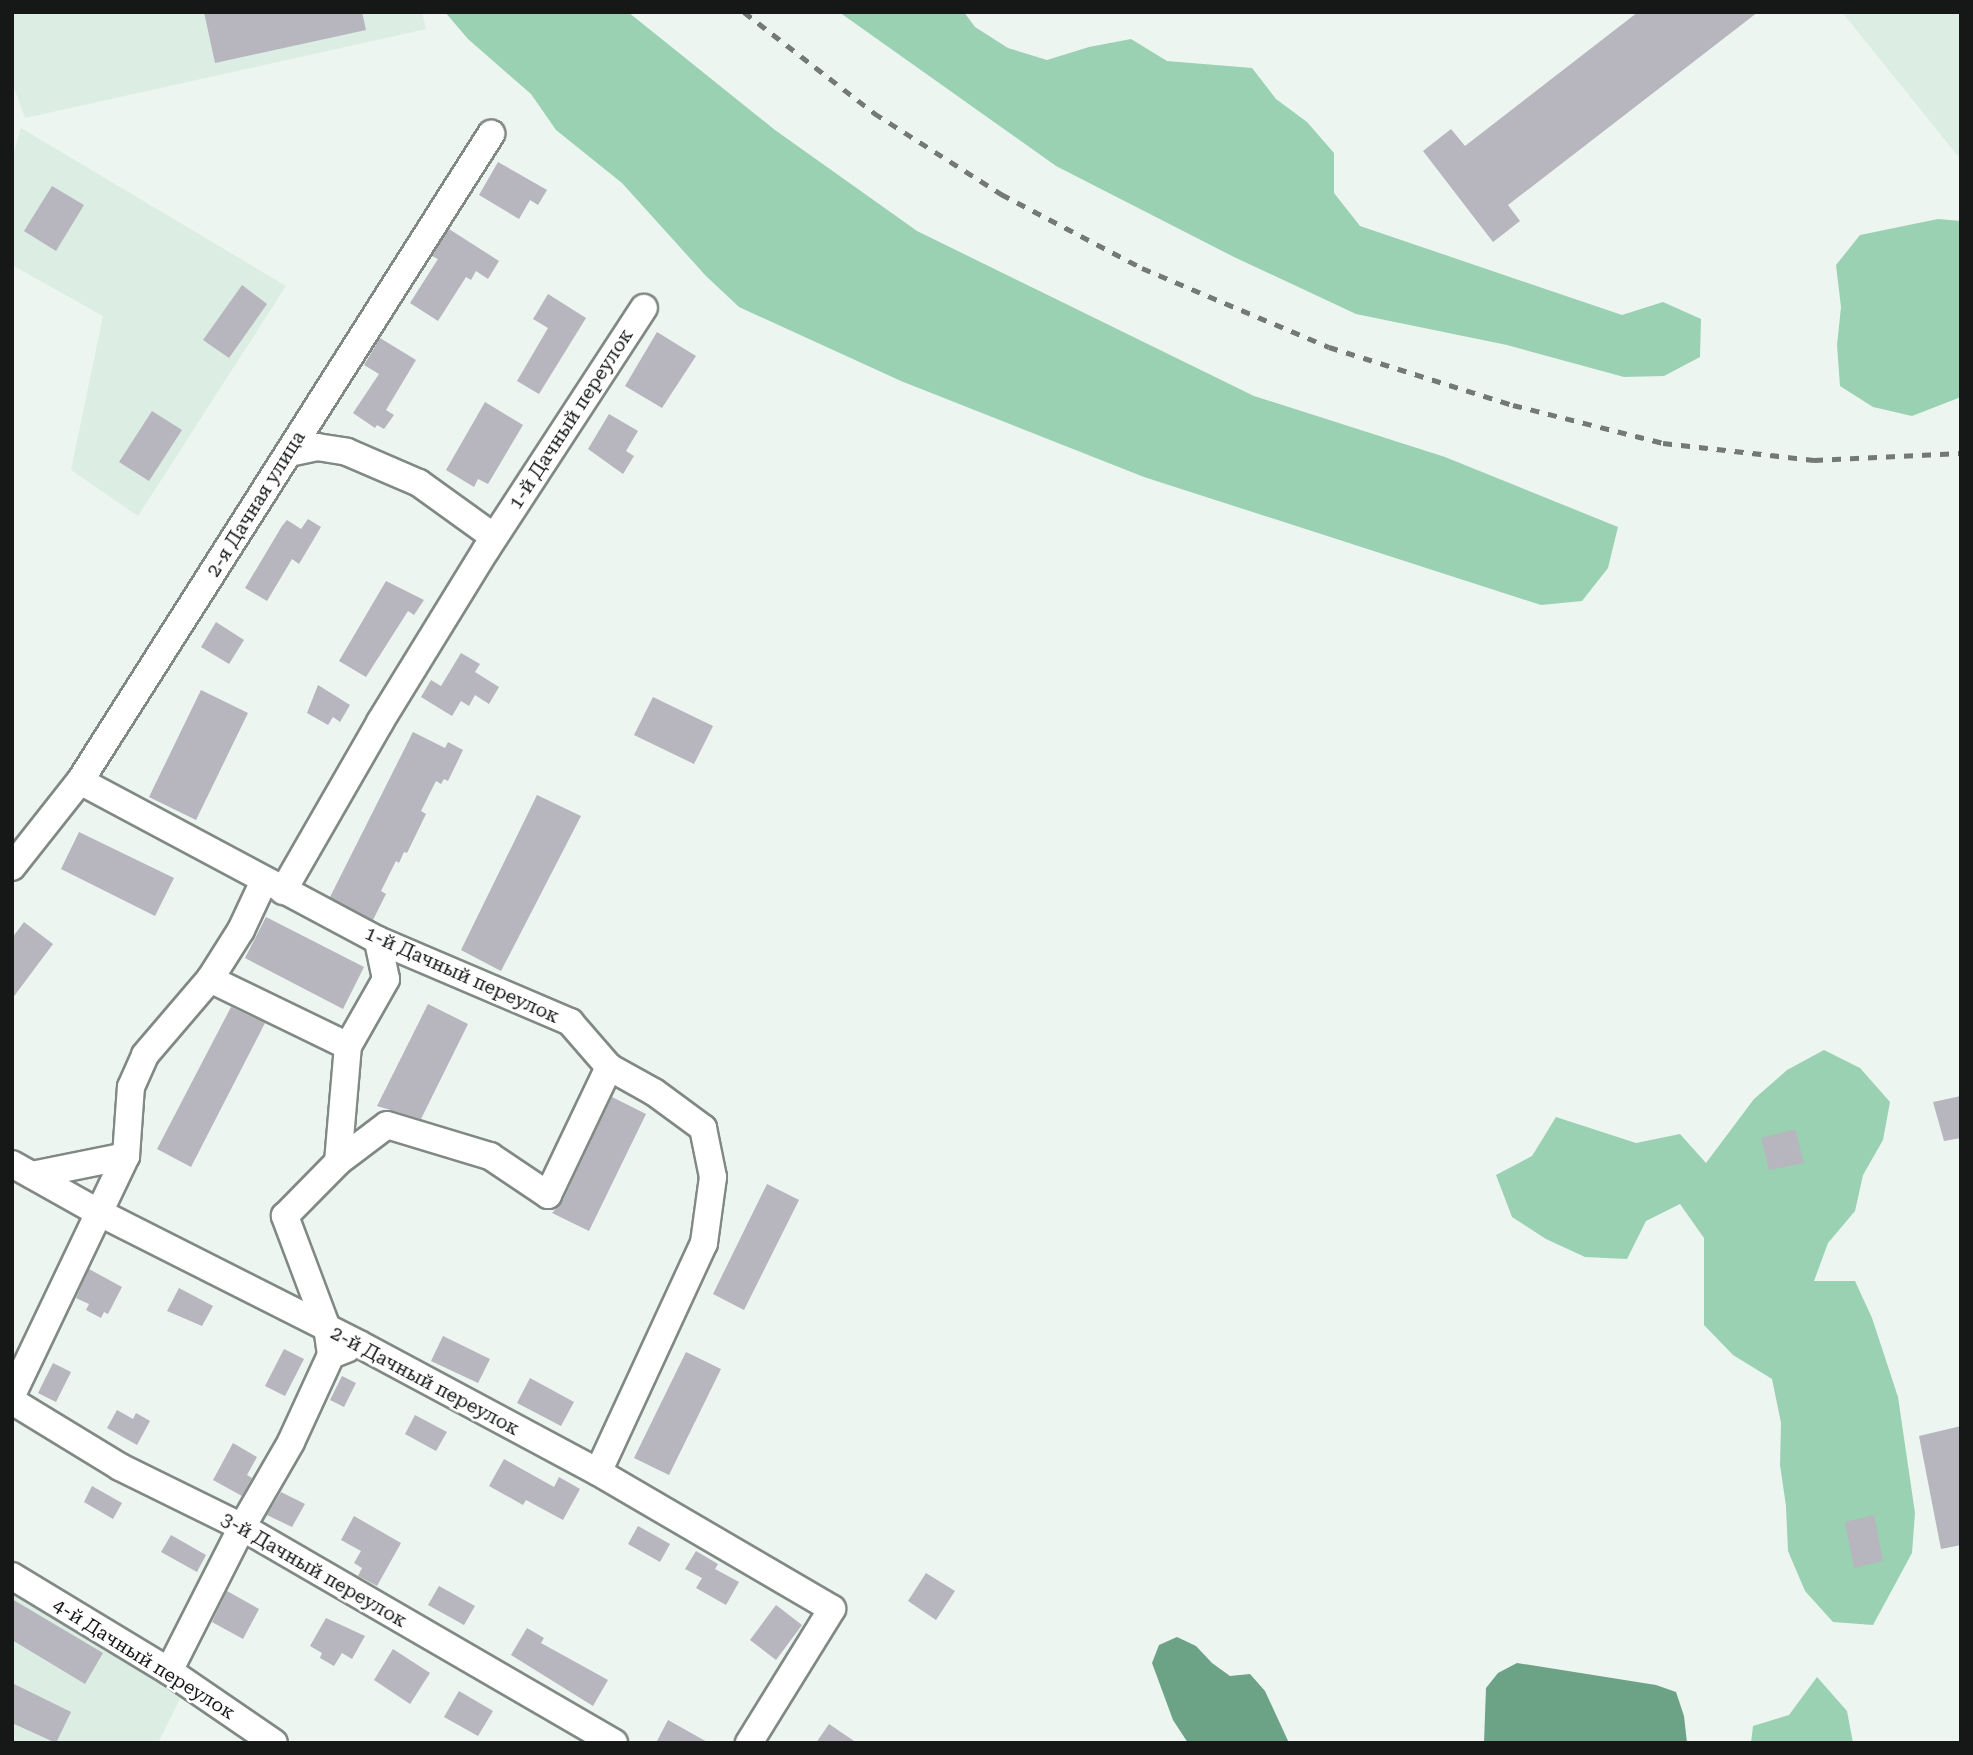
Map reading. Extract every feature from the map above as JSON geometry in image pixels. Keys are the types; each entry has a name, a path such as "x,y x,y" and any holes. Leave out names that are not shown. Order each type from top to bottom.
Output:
{"street":[{"name":"2-я Дачная улица","path":"12,867 80,781 491,134"},
{"name":"1-й Дачный переулок","path":"274,886 380,722 494,537 644,309"},
{"path":"289,453 317,447 347,452 419,482 494,537"},
{"name":"1-й Дачный переулок","path":"80,781 378,940 570,1022 610,1067 654,1092 703,1128 713,1177 704,1242 598,1472"},
{"path":"12,1395 125,1156 131,1087 145,1055 210,979 241,930 274,886"},
{"path":"338,1161 348,1046 386,979 378,940"},
{"path":"210,979 348,1046"},
{"path":"169,1671 242,1527 290,1442 331,1355 327,1328 285,1216 338,1161 387,1125 491,1156 548,1195 610,1067"},
{"path":"22,1169 125,1156"},
{"name":"2-й Дачный переулок","path":"22,1169 99,1212 327,1328 598,1472 832,1609 749,1743"},
{"path":"331,1355 359,1345"},
{"name":"3-й Дачный переулок","path":"12,1401 120,1467 242,1527 614,1743"},
{"name":"4-й Дачный переулок","path":"12,1577 169,1671 274,1743"}],"shaded area":[{"path":"12,12 422,12 426,29 25,118 12,82"},
{"path":"445,12 628,12 775,130 917,231 1254,396 1445,457 1618,527 1608,568 1582,601 1541,605 1144,477 901,381 739,307 706,276 622,183 556,130 531,94 468,39"},
{"path":"839,12 964,12 975,27 1008,48 1047,60 1089,47 1131,39 1167,61 1252,68 1276,99 1307,122 1334,153 1334,193 1360,226 1622,315 1663,302 1701,319 1700,357 1664,376 1624,377 1507,345 1356,314 1234,257 1056,166"},
{"path":"1842,12 1961,12 1961,160"},
{"path":"21,128 286,286 138,516 71,470 103,316 12,265 12,158"},
{"path":"1938,219 1961,221 1961,397 1912,416 1873,407 1840,386 1837,345 1841,307 1836,265 1860,235"},
{"path":"1824,1050 1860,1068 1890,1102 1883,1140 1863,1175 1855,1211 1828,1243 1814,1281 1855,1281 1872,1318 1898,1397 1915,1513 1912,1553 1873,1625 1833,1622 1805,1591 1788,1551 1786,1506 1780,1465 1781,1423 1772,1379 1733,1355 1704,1325 1704,1238 1680,1204 1646,1221 1627,1259 1585,1257 1546,1239 1512,1217 1496,1175 1532,1156 1556,1117 1636,1143 1680,1134 1706,1163 1754,1099 1787,1070"},
{"path":"12,1594 182,1695 158,1743 12,1743"},
{"path":"1177,1637 1196,1646 1212,1663 1230,1676 1250,1674 1265,1691 1289,1743 1188,1743 1173,1720 1152,1663 1159,1645"},
{"path":"1517,1663 1656,1685 1676,1692 1684,1716 1687,1743 1484,1743 1486,1688 1498,1673"},
{"path":"1817,1677 1847,1711 1853,1743 1751,1743 1753,1726 1789,1715"}],"building":[{"path":"204,12 362,12 366,30 215,63"},
{"path":"1638,12 1758,12 1508,205 1520,221 1493,242 1423,151 1451,129 1465,146"},
{"path":"498,162 547,190 538,205 530,200 519,219 479,195"},
{"path":"52,186 84,205 56,251 24,231"},
{"path":"449,229 499,261 488,279 476,271 471,280 466,277 438,321 410,303 438,259 432,256"},
{"path":"242,285 267,304 229,358 203,340"},
{"path":"548,294 586,318 539,394 517,381 548,328 533,319"},
{"path":"657,332 696,356 662,408 625,386"},
{"path":"380,338 416,360 386,410 394,415 384,429 377,425 375,428 353,413 379,374 364,365"},
{"path":"485,402 523,425 488,484 478,479 474,487 446,470"},
{"path":"152,411 182,430 149,481 119,462"},
{"path":"609,414 638,431 626,451 634,456 623,474 588,449"},
{"path":"308,519 321,527 299,564 292,559 267,601 245,588 287,520 301,529"},
{"path":"386,581 424,600 414,615 408,611 366,677 339,661"},
{"path":"216,622 244,640 229,664 201,647"},
{"path":"461,653 480,664 475,672 499,687 489,704 475,695 469,706 461,701 452,716 421,697 431,680 441,686"},
{"path":"318,685 350,705 340,722 333,717 328,725 307,713"},
{"path":"201,690 248,713 196,820 149,797"},
{"path":"653,697 713,726 694,764 634,735"},
{"path":"413,732 445,748 448,742 463,750 448,781 444,779 441,784 436,781 421,811 426,814 407,853 404,852 399,863 396,861 381,891 386,894 373,920 330,897"},
{"path":"537,795 581,816 501,971 461,950"},
{"path":"79,832 174,878 155,916 61,869"},
{"path":"266,917 364,967 343,1009 245,958"},
{"path":"24,922 53,944 12,999 12,938"},
{"path":"428,1004 468,1024 421,1119 377,1106"},
{"path":"231,1007 265,1023 191,1167 157,1149"},
{"path":"1961,1096 1961,1138 1944,1141 1933,1102"},
{"path":"612,1097 646,1114 589,1231 552,1213 562,1202"},
{"path":"1795,1129 1804,1163 1769,1170 1761,1138"},
{"path":"767,1184 799,1200 744,1310 713,1294"},
{"path":"89,1269 122,1287 108,1314 104,1312 101,1318 86,1310 89,1304 76,1298"},
{"path":"179,1288 213,1306 202,1326 167,1311"},
{"path":"443,1336 490,1359 478,1383 431,1361"},
{"path":"284,1349 304,1359 285,1396 265,1386"},
{"path":"686,1352 721,1369 669,1475 634,1458"},
{"path":"53,1363 71,1372 56,1402 38,1393"},
{"path":"342,1376 356,1383 344,1407 330,1400"},
{"path":"530,1378 574,1402 561,1426 517,1403"},
{"path":"117,1410 133,1419 136,1413 150,1421 137,1445 107,1428"},
{"path":"415,1415 447,1432 436,1451 405,1434"},
{"path":"1961,1426 1961,1545 1941,1549 1919,1436"},
{"path":"233,1443 257,1457 247,1475 252,1478 242,1496 213,1480"},
{"path":"504,1459 554,1487 559,1477 580,1489 563,1520 526,1500 523,1505 489,1486"},
{"path":"92,1486 122,1503 113,1519 84,1502"},
{"path":"281,1492 305,1504 292,1527 267,1515"},
{"path":"1874,1515 1883,1561 1854,1568 1845,1522"},
{"path":"354,1516 401,1543 377,1586 358,1576 362,1568 354,1563 361,1551 341,1540"},
{"path":"638,1526 670,1544 660,1562 628,1544"},
{"path":"171,1535 206,1555 197,1572 161,1552"},
{"path":"696,1551 718,1564 715,1569 739,1582 726,1605 696,1588 702,1578 685,1569"},
{"path":"926,1573 955,1591 936,1620 908,1601"},
{"path":"439,1586 475,1606 464,1625 428,1605"},
{"path":"227,1591 259,1609 243,1639 212,1622"},
{"path":"12,1599 103,1653 85,1684 12,1640"},
{"path":"776,1605 802,1625 776,1660 750,1640"},
{"path":"326,1618 365,1636 352,1659 342,1653 334,1666 320,1658 322,1653 310,1646"},
{"path":"527,1628 544,1638 541,1643 608,1680 593,1706 511,1655"},
{"path":"393,1649 430,1673 410,1704 374,1680"},
{"path":"12,1683 71,1712 56,1743 12,1723"},
{"path":"459,1691 493,1711 478,1736 444,1717"},
{"path":"668,1720 709,1743 656,1743"},
{"path":"829,1724 857,1743 816,1743"}],"railway":[{"path":"744,12 874,113 1001,194 1142,268 1329,347 1513,405 1663,443 1814,460 1961,453"}]}
